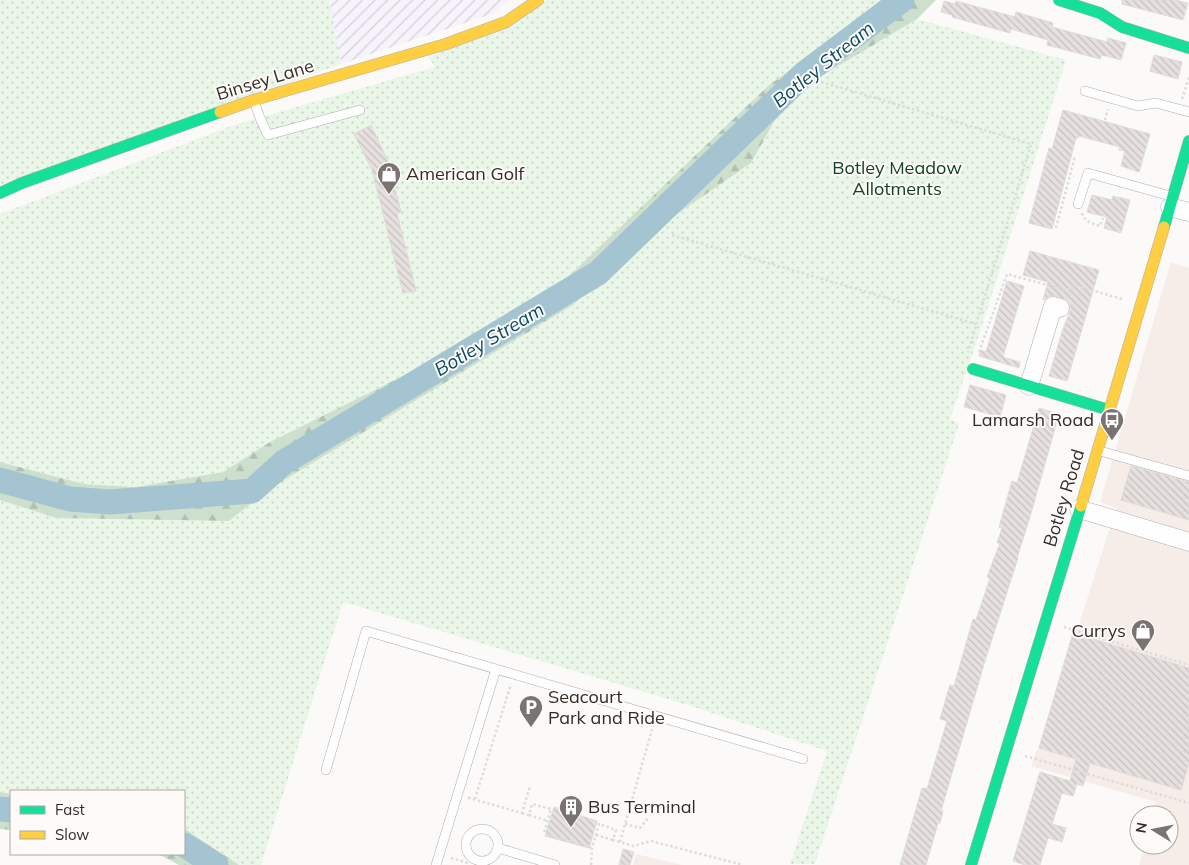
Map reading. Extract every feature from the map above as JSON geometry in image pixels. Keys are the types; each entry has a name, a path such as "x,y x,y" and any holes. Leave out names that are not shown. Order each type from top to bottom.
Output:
{"street":[{"name":"Binsey Lane","path":"0,193 22,183 254,100 446,44 506,22 538,0"},
{"path":"1059,0 1093,10 1115,21 1122,27 1189,48"},
{"name":"Botley Road","path":"971,865 1189,141"},
{"path":"1172,202 1189,212"},
{"path":"1029,386 1053,306 1060,308"},
{"path":"973,369 1109,410"},
{"path":"1079,509 1189,542"}],"lane":[{"path":"1085,91 1138,106 1156,103 1189,112"},
{"path":"254,100 268,135 360,110"},
{"path":"1078,204 1088,173 1172,202"},
{"path":"1097,450 1189,476"},
{"path":"326,770 366,631 802,759"},
{"path":"436,865 496,670"},
{"path":"482,828 491,831 497,838 498,848 488,860 477,860 472,857 466,844 469,835 482,828"},
{"path":"498,848 555,865"}],"path":[{"path":"821,82 1032,144 974,331"},
{"path":"1056,228 1074,156"},
{"path":"1078,204 1084,219 1091,224 1100,226 1103,218"},
{"path":"672,235 976,324"},
{"path":"973,369 1007,274 1066,290 1077,286 1123,299"},
{"path":"1057,625 1189,665"},
{"path":"514,675 475,799 548,820"},
{"path":"620,842 656,716"},
{"path":"1007,750 1189,802"},
{"path":"522,813 530,786"},
{"path":"529,815 532,804 551,809 544,834 592,848"},
{"path":"625,824 640,828 649,817"},
{"path":"591,865 592,848 599,824 616,830 613,840"},
{"path":"596,834 633,846 651,841 743,865"},
{"path":"451,858 468,863 472,857"}],"shaded area":[{"path":"329,0 511,0 492,14 341,64"},
{"path":"1171,262 1189,268 1189,865 1139,865 1142,855 1179,855 1179,805 1155,805 1156,802 1031,766 1039,748 1073,633 1079,625 1116,508 1100,502"},
{"path":"636,854 682,865 633,865"}],"green space":[{"path":"0,0 329,0 341,64 0,187"},
{"path":"546,0 885,0 768,86 568,279 570,283 427,364 270,442 223,472 136,487 84,484 0,462 0,214 231,126 435,67 429,58"},
{"path":"885,0 936,0 917,19 813,81 775,120 751,163 647,235 573,305 268,490 229,521 56,518 0,500 0,462 84,484 136,487 223,472 270,442 427,364 570,283 567,278 768,86"},
{"name":"Botley Meadow Allotments","path":"917,19 1066,60 980,332 950,419 959,424 815,864 790,864 827,751 688,705 343,602 261,865 239,865 185,828 185,790 10,790 10,794 0,792 0,500 56,518 229,521 268,490 573,305 647,235 751,163 775,120 813,81"},
{"path":"0,792 10,794 10,830 0,829"},
{"path":"185,829 239,865 179,865 160,855 185,855"}],"building":[{"path":"1122,0 1175,0 1188,3 1183,20 1122,4"},
{"path":"944,1 955,4 956,1 1015,17 1016,12 1053,23 1052,27 1107,42 1108,38 1126,43 1121,60 1102,55 1100,59 1047,45 1048,40 1011,29 1010,33 952,17 952,15 941,12"},
{"path":"1154,55 1182,62 1178,79 1150,71"},
{"path":"1063,110 1150,134 1139,172 1121,166 1125,151 1119,150 1120,147 1079,136 1076,138 1052,229 1029,223 1049,148 1052,149"},
{"path":"371,125 389,164 401,212 397,213 416,291 403,293 372,170 354,134"},
{"path":"1092,195 1112,200 1113,196 1130,200 1121,233 1104,228 1107,217 1087,212"},
{"path":"1030,251 1099,270 1067,381 1049,376 1070,311 1070,305 1067,300 1056,296 1050,296 1043,300 1048,282 1023,275"},
{"path":"1007,281 1024,286 1003,357 1020,362 1019,368 979,356 981,350 986,352"},
{"path":"970,385 1006,395 1000,417 964,407"},
{"path":"1039,408 1059,414 1018,558 985,661 941,811 943,811 940,823 938,823 926,865 900,865 922,788 927,789 947,721 940,719 950,685 954,686 973,619 976,620 990,578 987,577 1000,543 997,543 1002,528 999,527 1012,481 1017,483"},
{"path":"1131,466 1189,482 1189,520 1121,500"},
{"path":"1073,633 1189,668 1189,763 1181,790 1090,763 1083,786 1077,784 1073,796 1062,793 1052,824 1066,828 1062,842 1048,838 1040,865 1025,865 1013,861 1040,772 1070,781 1076,759 1039,748"},
{"name":"Bus Terminal","path":"554,807 597,821 589,848 545,836"},
{"path":"623,849 634,852 630,865 619,865"}],"waterway":[{"name":"Botley Stream","path":"0,480 70,499 110,502 252,491 284,462 598,273 805,73 902,0"},
{"path":"0,809 10,810"},
{"path":"185,846 216,865"}],"traffic: fast":[{"path":"1059,0 1100,13 1122,27 1189,48"},
{"path":"0,193 22,183 220,112"},
{"path":"1164,227 1189,141"},
{"path":"973,369 1109,410"},
{"path":"971,865 1081,506"}],"traffic: slow":[{"path":"220,112 254,100 446,44 506,22 538,0"},
{"path":"1081,506 1164,227"}],"place":[{"name":"American Golf","path":"389,195"},
{"name":"Lamarsh Road","path":"1112,441"},
{"name":"Currys","path":"1143,652"},
{"name":"Seacourt Park and Ride","path":"531,728"},
{"name":"Bus Terminal","path":"571,828"}]}
